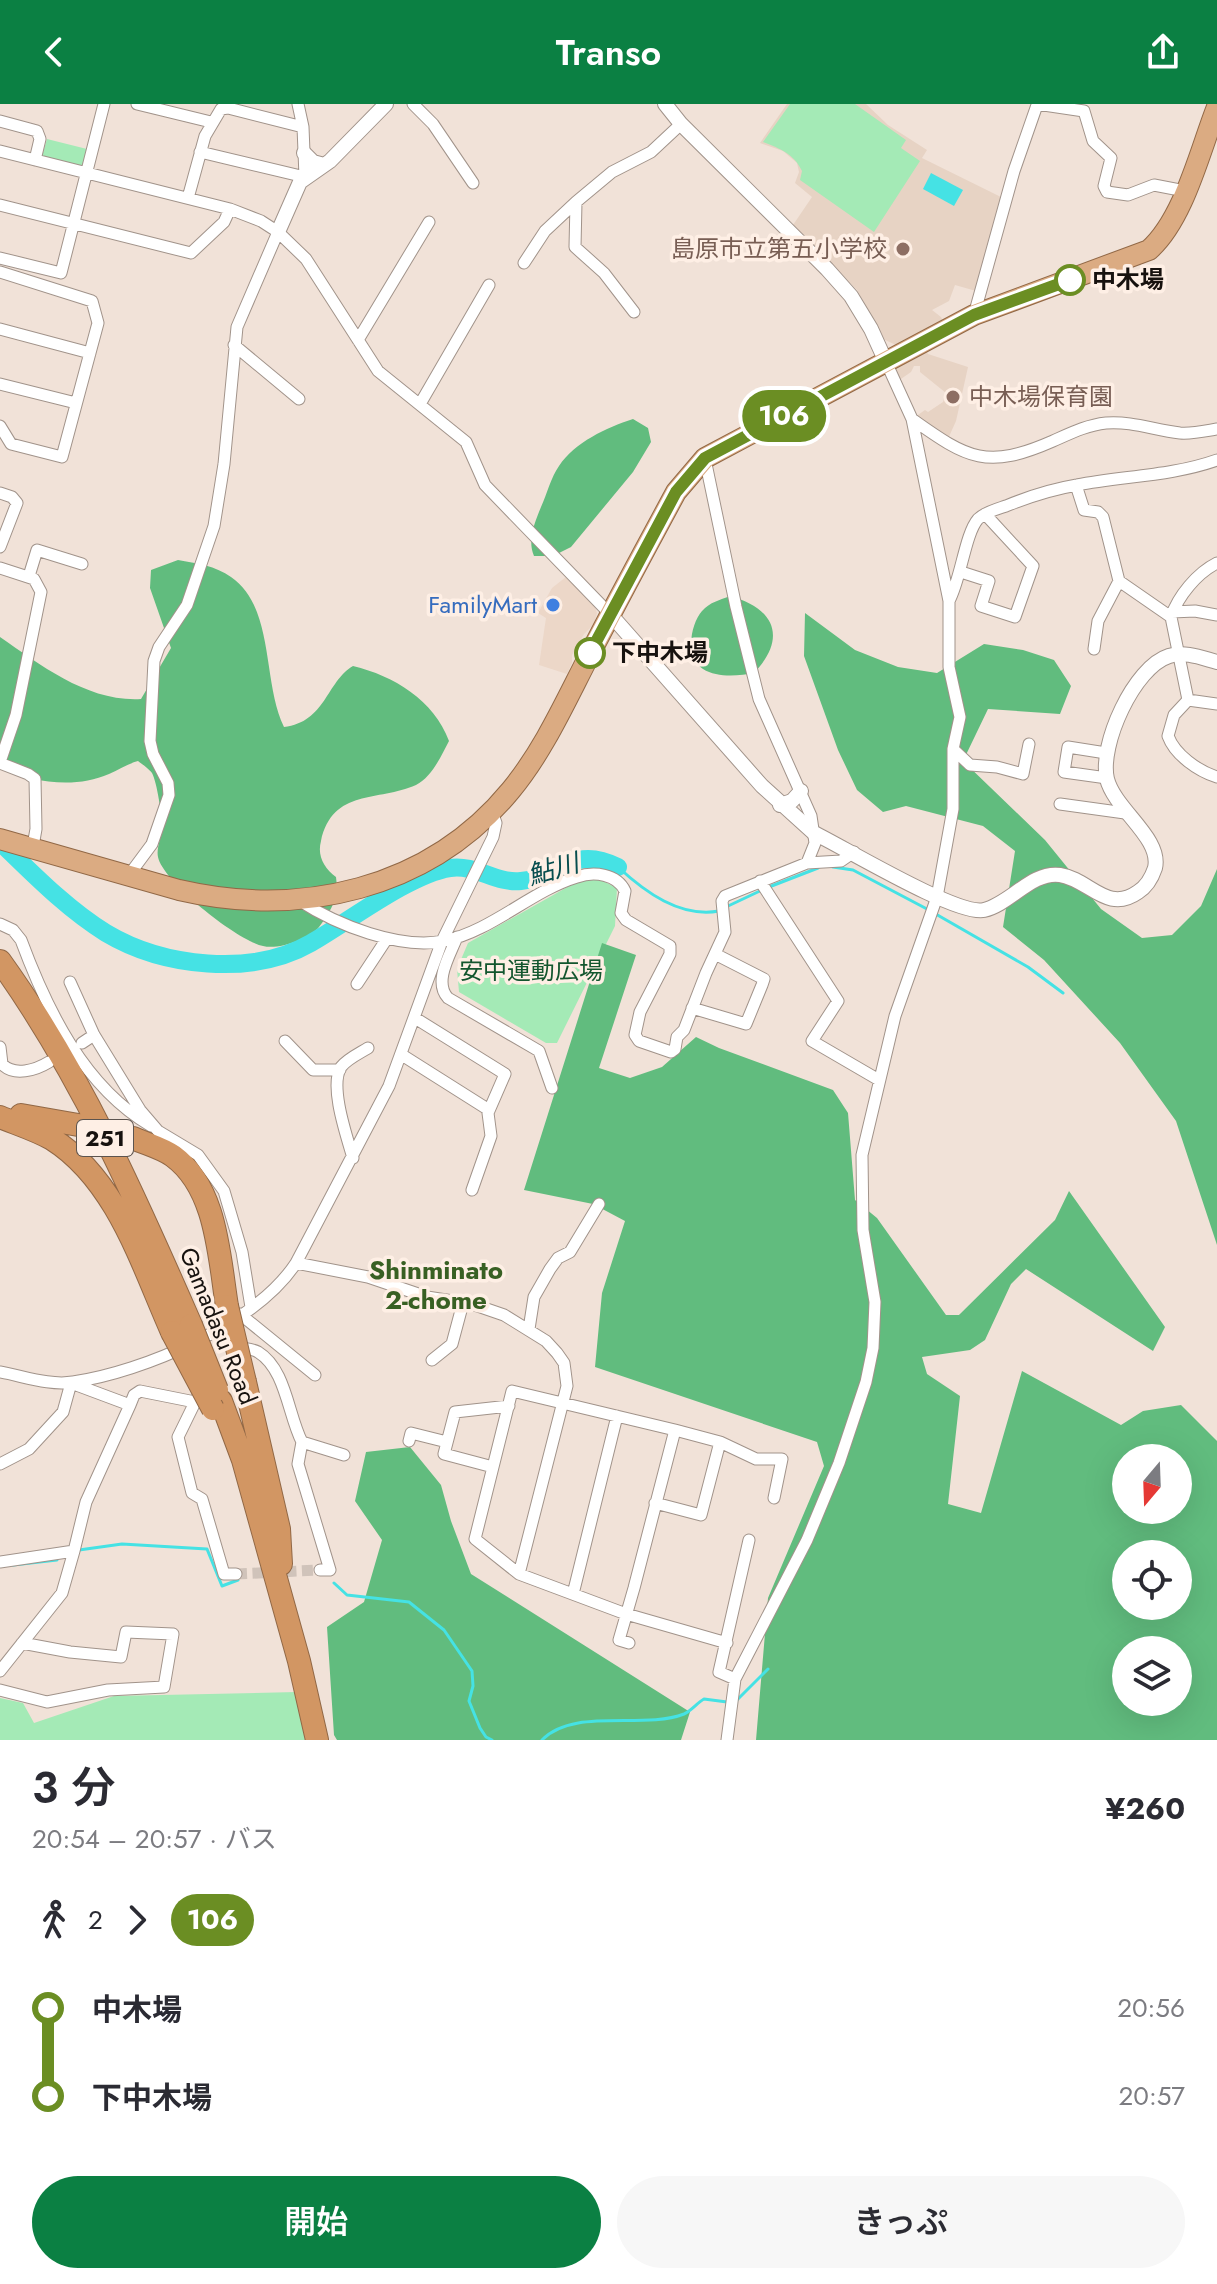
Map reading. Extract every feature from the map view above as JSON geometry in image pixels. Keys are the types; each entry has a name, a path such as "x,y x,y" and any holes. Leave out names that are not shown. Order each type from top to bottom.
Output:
{"highway":[{"path":"3,839 205,896 268,902 299,901 353,891 387,879 443,850 492,812 529,767 676,492 705,458 974,315 1149,250 1165,232 1211,142 1217,107"},
{"name":"Gamadasu Road","path":"0,961 49,1035 136,1199 210,1404 243,1460 317,1740"},
{"path":"0,1109 84,1126"},
{"path":"0,1117 49,1137 87,1168 105,1192 184,1335"},
{"path":"133,1138 173,1155 195,1177 214,1229 279,1529 282,1602"}],"street":[{"path":"0,258 61,273 104,104"},
{"path":"137,104 211,122"},
{"path":"298,104 303,127 305,177"},
{"path":"129,875 152,844 167,807 168,783 150,741 152,675 159,647 187,605 214,526 224,464 234,345 243,312 297,187 386,104"},
{"path":"413,104 433,124 473,183"},
{"path":"665,104 681,124 827,269 851,296 871,329 912,419 949,601 949,667 960,717 953,749 953,809 935,902 895,1016 862,1155 863,1230 875,1302 873,1348 866,1382 839,1463 807,1540 735,1679 727,1740"},
{"path":"974,315 1014,171 1037,104 1084,111 1093,141 1111,158 1104,186 1107,192 1128,195 1154,185 1185,191"},
{"path":"188,198 200,152 217,112 228,108 303,127"},
{"path":"0,121 37,131 40,139 35,160"},
{"path":"524,263 545,231 576,202 612,172 651,152 681,124"},
{"path":"0,151 230,209 249,215 278,232 316,271 378,371 466,442 485,485 610,614 780,805 814,833 854,852 935,902 972,911 986,910 1042,878 1054,875 1076,880 1106,898 1121,899 1134,894 1150,879 1156,859 1151,845 1114,797 1107,778 1106,753 1115,726 1138,682 1160,660 1179,654 1217,662"},
{"path":"200,152 305,177"},
{"path":"304,153 313,162 324,165"},
{"path":"576,202 575,247 604,273 634,312"},
{"path":"0,205 191,253 224,222 230,209"},
{"path":"358,340 429,222"},
{"path":"0,426 11,444 62,457 98,323 92,301 1,274"},
{"path":"420,404 489,285"},
{"path":"0,329 90,353"},
{"path":"234,345 299,399"},
{"path":"0,384 76,403"},
{"path":"912,419 968,455 985,459 1024,453 1069,433 1102,424 1143,424 1184,433 1217,429"},
{"path":"705,458 759,699 801,791 814,833 815,843 807,863"},
{"path":"949,601 973,529 985,514 1076,485 1195,468 1217,460"},
{"path":"1076,485 1084,510 1098,512 1103,517 1119,581 1098,621 1094,649"},
{"path":"0,493 12,497 17,503 0,547"},
{"path":"961,572 989,581 981,606 1015,617 1033,566 985,514"},
{"path":"29,576 37,550 82,564"},
{"path":"1188,700 1172,615 1200,575 1217,563"},
{"path":"0,568 29,576 38,582 41,592 16,715 0,763 35,779 36,829 33,846"},
{"path":"1119,581 1172,615 1195,611 1217,615"},
{"path":"1188,700 1217,704"},
{"path":"1188,700 1174,715 1168,736 1176,751 1217,777"},
{"path":"953,749 970,765 997,767 1023,774 1029,744"},
{"path":"1106,753 1068,747 1064,772 1107,778"},
{"path":"780,805 792,801 801,791"},
{"path":"1060,804 1125,813"},
{"path":"71,1383 125,1368 184,1335 218,1329 233,1310 251,1307 296,1263 353,1158 402,1055 442,941 496,830 492,812"},
{"path":"299,901 386,940 442,941 457,937 574,877 605,876 623,887 625,897 621,913 626,920 668,943 671,950 640,1012 635,1035 637,1039 673,1052 726,928 725,896 763,886 807,863 841,861 854,852"},
{"path":"763,886 838,1001 812,1041 879,1080"},
{"path":"0,924 13,930 21,940 55,1016 98,1084 131,1115 198,1155 224,1191 242,1252 251,1307"},
{"path":"457,937 441,983 445,995 539,1051 552,1088"},
{"path":"357,984 386,940"},
{"path":"692,1008 746,1024 764,979 715,954"},
{"path":"70,982 94,1035 140,1110 158,1131"},
{"path":"415,1018 503,1072 504,1077 489,1110 491,1136 472,1190"},
{"path":"82,1043 94,1035"},
{"path":"285,1041 313,1070 340,1070"},
{"path":"0,1047 2,1064 9,1070 34,1070 49,1062"},
{"path":"353,1158 338,1092 340,1070 368,1048"},
{"path":"402,1055 489,1110"},
{"path":"529,1329 534,1297 558,1258 570,1252 599,1204"},
{"path":"296,1263 368,1277 427,1297 488,1308 546,1341 564,1363 568,1374 564,1403 519,1574"},
{"path":"432,1360 452,1344 463,1303"},
{"path":"233,1310 315,1375"},
{"path":"218,1329 228,1342 242,1349 257,1351 274,1367 302,1442 298,1464 330,1570 320,1570"},
{"path":"0,1372 71,1383 130,1405"},
{"path":"0,1464 29,1449 63,1412 71,1383"},
{"path":"727,1643 626,1614 519,1574 475,1539 512,1391 720,1442 756,1459 782,1459 774,1498"},
{"path":"0,1671 62,1593 86,1502 136,1392 210,1404"},
{"path":"210,1404 180,1430 179,1443 192,1493 202,1499 224,1574 236,1574"},
{"path":"493,1467 444,1454 447,1442 455,1412 509,1406"},
{"path":"573,1594 617,1416"},
{"path":"629,1643 619,1640 675,1430"},
{"path":"409,1441 411,1433 447,1442"},
{"path":"302,1442 344,1455"},
{"path":"655,1503 700,1520 720,1442"},
{"path":"735,1679 719,1672 749,1540"},
{"path":"0,1562 74,1551"},
{"path":"0,1690 47,1702 108,1690 164,1687 173,1634 126,1632 121,1657 22,1643"}],"shaded area":[{"name":"島原市立第五小学校","path":"787,104 866,104 888,125 927,150 922,158 1003,198 976,291 955,285 949,301 932,310 944,323 898,346 883,339 857,290 793,225 812,197 795,183 799,172 797,163 783,151 760,143"},
{"name":"中木場保育園","path":"925,348 928,354 968,367 956,421 947,441 915,417 943,402 946,393 920,372 920,366 914,366 898,381 889,365"},
{"path":"566,577 597,613 594,624 572,655 567,674 539,665 546,618 538,613 552,588"}],"green space":[{"path":"790,104 855,104 906,140 901,148 920,161 874,232 800,180 802,171 791,156 763,142"},
{"path":"47,139 87,149 82,167 42,156"},
{"path":"633,419 648,428 651,442 633,472 571,547 553,556 534,556 531,544 534,525 559,466 592,437"},
{"path":"178,560 219,570 245,590 261,626 277,709 284,727 309,718 353,666 383,676 411,692 433,713 449,741 431,772 416,785 346,804 336,812 327,824 320,846 322,861 336,877 333,904 314,931 285,945 263,946 237,934 203,909 173,881 158,857 162,822 154,777 138,761 96,779 68,783 26,777 0,767 0,637 49,670 84,688 103,695 141,699 171,648 150,588 151,570"},
{"path":"730,596 757,608 771,626 771,647 754,673 715,674 703,669 694,657 691,641 698,617 708,605"},
{"path":"805,613 855,650 898,667 937,673 984,644 1023,650 1054,660 1071,686 1060,714 988,709 963,761 1045,840 1101,909 1142,938 1172,935 1201,906 1217,869 1217,1245 1176,1121 1120,1043 1044,960 1003,927 1015,851 983,826 906,806 883,812 857,790 838,750 804,656"},
{"name":"安中運動広場","path":"599,879 617,888 615,926 557,1043 546,1043 459,992 457,969 468,943 571,885"},
{"path":"602,943 636,955 599,1068 630,1078 662,1067 696,1037 833,1090 848,1113 855,1200 877,1218 946,1315 959,1315 1055,1220 1069,1191 1165,1327 1153,1351 1026,1269 1011,1284 985,1340 970,1350 922,1357 927,1374 960,1396 948,1504 981,1513 1022,1371 1121,1425 1143,1411 1181,1405 1217,1441 1217,1740 756,1740 768,1598 824,1466 817,1442 595,1367 602,1293 625,1221 593,1204 524,1190"},
{"path":"410,1447 441,1485 471,1574 690,1712 681,1740 337,1740 334,1735 327,1627 364,1602 382,1540 355,1501 366,1452"},
{"path":"297,1692 305,1740 0,1740 0,1698 23,1703 34,1723 114,1696"}],"water":[{"path":"931,173 963,190 954,206 923,189"}],"waterway":[{"name":"鮎川","path":"0,842 64,902 106,933 154,954 208,964 262,961 288,954 398,889 450,868 469,869 503,880 521,881 547,874 578,860 602,861 618,867"},
{"name":"鮎川","path":"618,867 652,894 677,907 691,911 719,911"},
{"name":"鮎川","path":"833,867 853,870 927,909"},
{"name":"鮎川","path":"769,887 818,868"},
{"name":"鮎川","path":"726,907 762,890"},
{"name":"鮎川","path":"934,913 1028,967 1063,993"},
{"path":"79,1550 122,1544 207,1549 222,1586 238,1580"},
{"path":"13,1565 57,1560"},
{"path":"334,1583 347,1595 409,1602 444,1630 472,1671 473,1686 469,1701 480,1728 492,1740"},
{"path":"734,1703 768,1669"},
{"path":"542,1740 572,1724 667,1718 687,1713 704,1699 727,1702"}],"tunnel":[{"path":"236,1574 320,1570"}],"bus line":[{"name":"106","path":"590,653 676,492 705,458 974,315 1070,280"}],"place":[{"name":"島原市立第五小学校","path":"903,249"},
{"name":"中木場","path":"1070,280"},
{"name":"中木場保育園","path":"953,397"},
{"name":"FamilyMart","path":"553,605"},
{"name":"下中木場","path":"590,653"}],"district":[{"name":"Shinminato 2-chome","path":"436,1285"}]}
